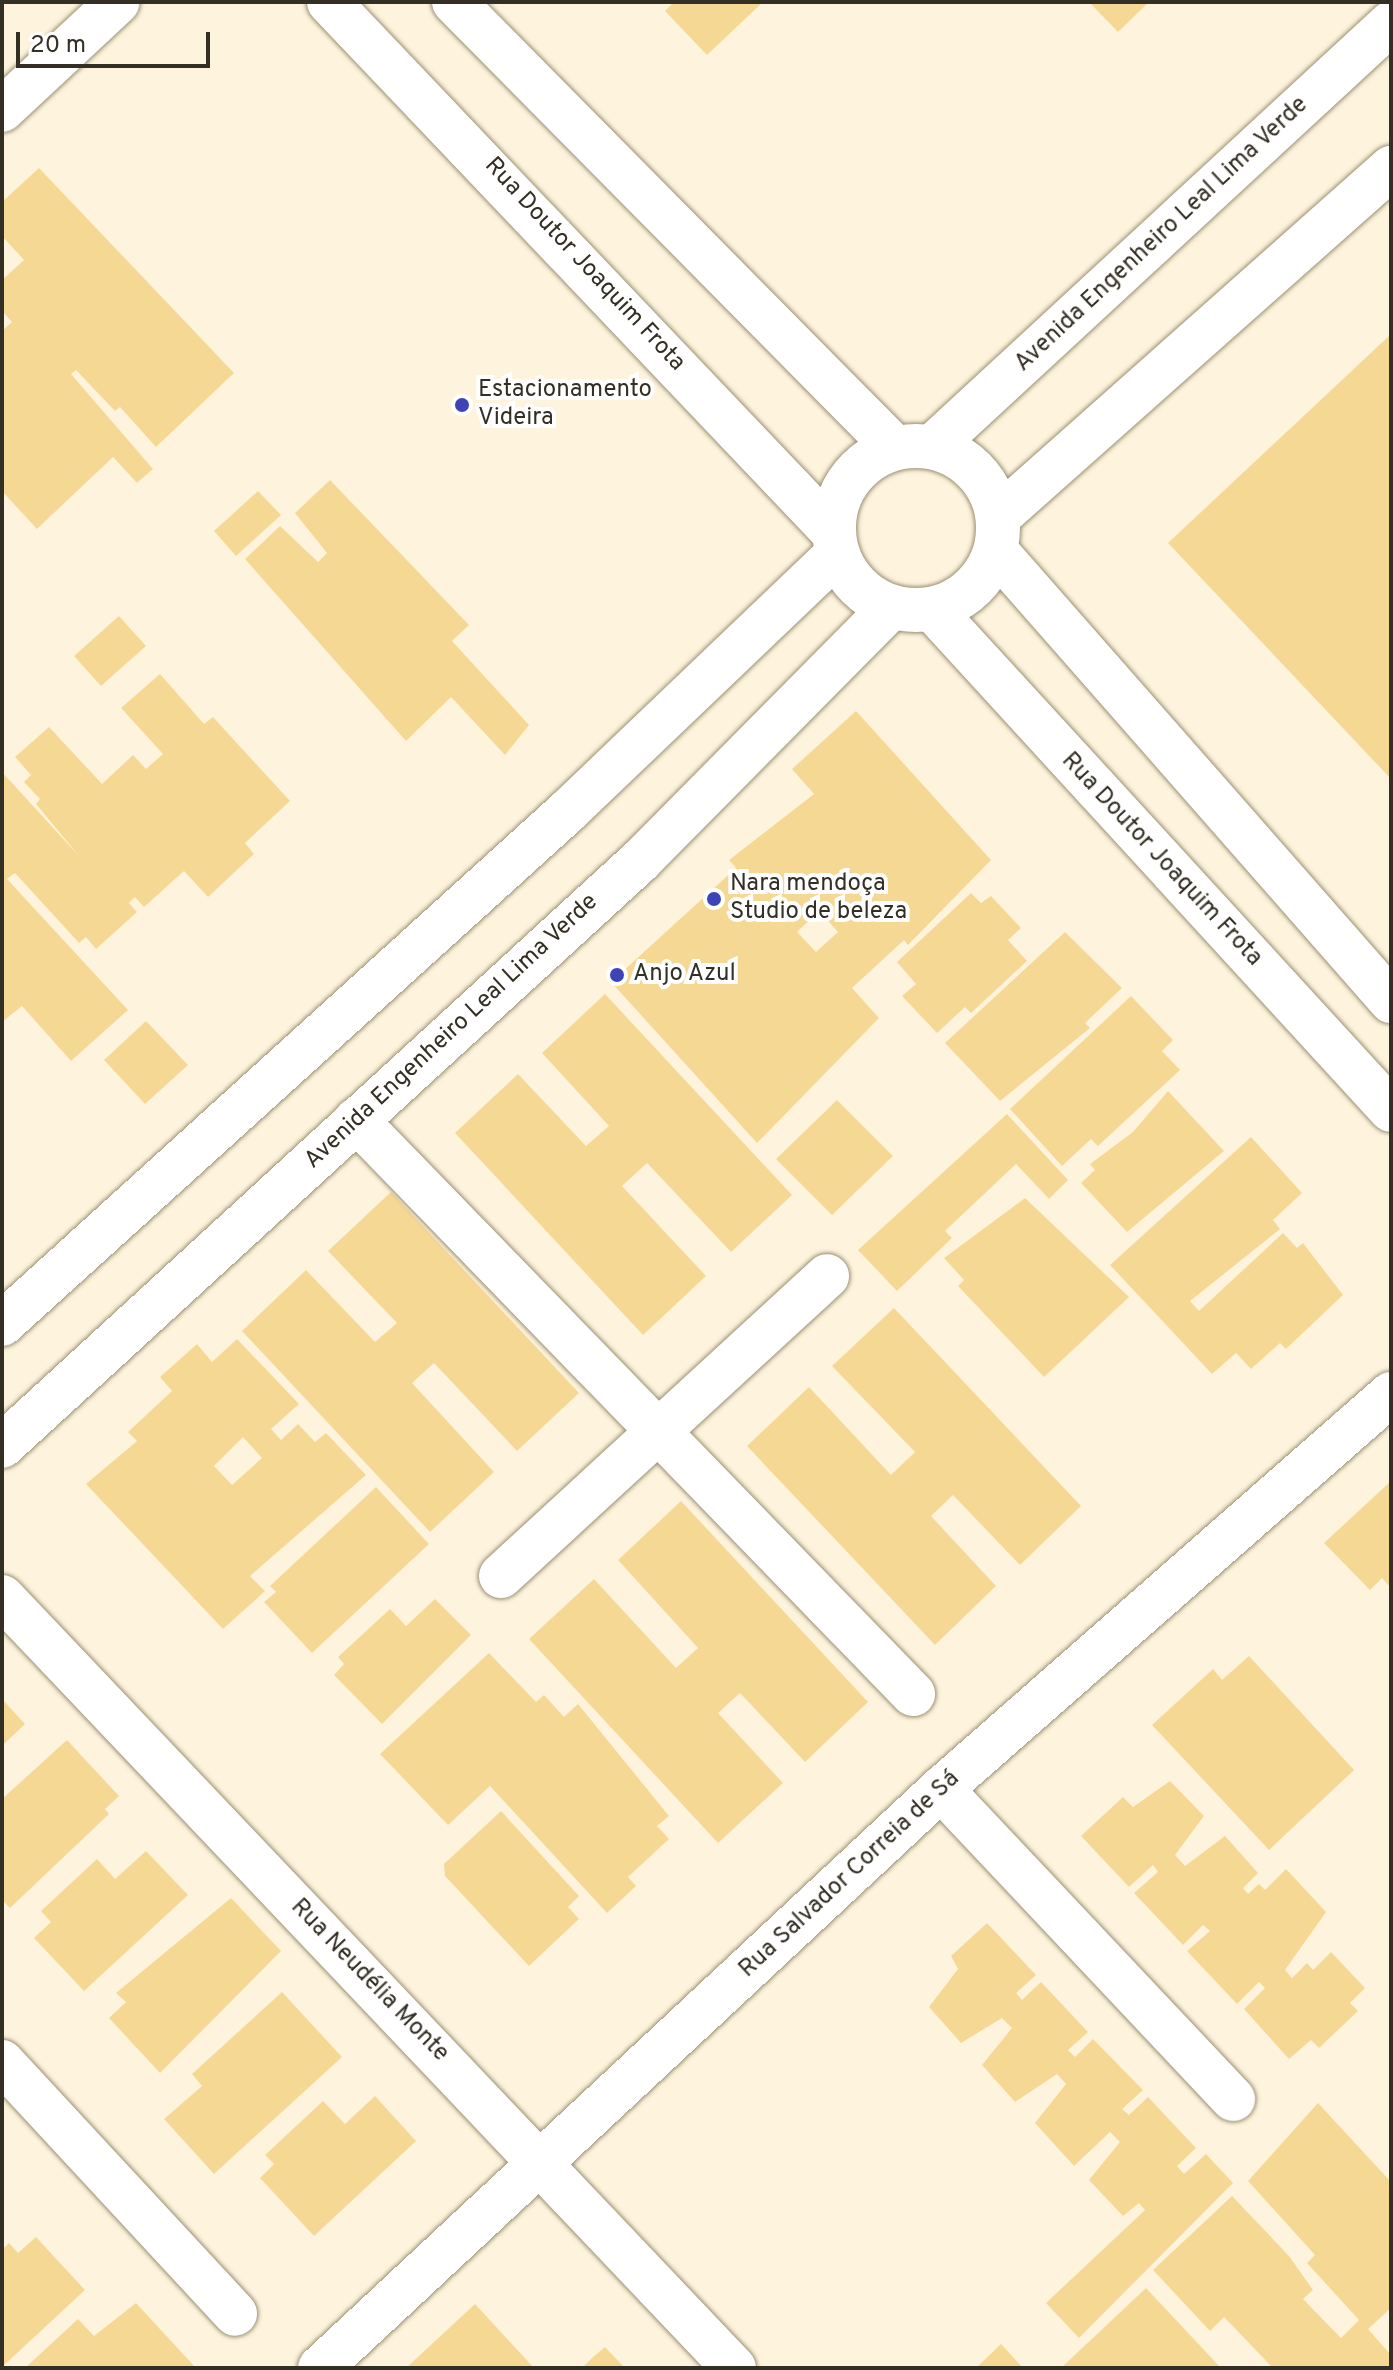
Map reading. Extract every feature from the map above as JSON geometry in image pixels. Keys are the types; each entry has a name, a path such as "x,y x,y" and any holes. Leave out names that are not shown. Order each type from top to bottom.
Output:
{"street":[{"path":"2,110 118,2"},
{"name":"Rua Doutor Joaquim Frota","path":"329,2 836,543"},
{"path":"454,2 914,448 969,464 997,534 1391,1001"},
{"name":"Avenida Engenheiro Leal Lima Verde","path":"914,448 1391,23"},
{"path":"914,448 856,471 835,512 836,543 868,595 912,608 972,590 997,534 1391,168"},
{"path":"2,1324 568,811 836,543"},
{"name":"Rua Doutor Joaquim Frota","path":"912,608 1391,1110"},
{"name":"Avenida Engenheiro Leal Lima Verde","path":"2,1446 912,608"},
{"path":"356,1120 913,1694"},
{"path":"501,1576 661,1433 827,1276"},
{"name":"Rua Salvador Correia de Sá","path":"320,2368 544,2163 941,1789 1391,1394"},
{"name":"Rua Neudélia Monte","path":"2,1597 544,2163 734,2368"},
{"path":"941,1789 1233,2099"},
{"path":"2,2062 235,2314"}],"building":[{"path":"674,2 763,2 707,55 665,11"},
{"path":"1089,2 1149,2 1118,32"},
{"path":"39,168 234,373 156,447 120,407 115,411 76,370 71,374 153,469 137,483 113,457 37,529 2,491 2,331 12,322 2,311 2,280 24,260 2,236 2,202"},
{"path":"1391,334 1391,779 1168,543"},
{"path":"330,480 469,625 452,641 529,725 505,755 451,697 406,741 245,559 280,526 318,562 327,553 295,513"},
{"path":"258,491 281,515 236,556 214,531"},
{"path":"119,616 146,646 101,686 74,656"},
{"path":"160,674 204,724 213,717 290,801 245,843 254,854 208,897 184,871 144,907 135,897 129,903 137,912 96,949 86,937 79,943 15,873 7,879 128,1010 71,1061 22,1006 2,1022 2,772 79,856 36,804 40,799 24,782 31,775 15,757 49,727 102,784 133,755 146,769 163,754 121,708"},
{"path":"856,711 991,860 908,945 904,940 852,988 879,1018 757,1143 611,982 736,868 729,860 814,794 792,769","holes":["819,911 838,932 816,952 797,932"]},
{"path":"971,893 981,903 991,896 1021,928 1008,940 1027,961 971,1013 965,1007 937,1033 902,996 916,984 897,962"},
{"path":"1065,932 1122,988 1085,1023 1090,1028 1000,1101 945,1043"},
{"path":"605,994 792,1195 731,1252 647,1163 622,1186 706,1276 643,1335 455,1133 518,1074 586,1146 609,1126 542,1053"},
{"path":"1131,996 1173,1040 1162,1051 1180,1070 1098,1146 1091,1139 1062,1166 1010,1109"},
{"path":"146,1021 188,1065 145,1104 104,1060"},
{"path":"1168,1091 1224,1151 1127,1232 1081,1183 1095,1170 1090,1164 1133,1132"},
{"path":"837,1100 893,1156 832,1215 776,1159"},
{"path":"1007,1114 1068,1180 1049,1199 1016,1164 945,1231 952,1238 897,1291 858,1250"},
{"path":"1251,1137 1302,1193 1273,1220 1280,1229 1190,1301 1199,1311 1283,1233 1297,1248 1303,1243 1343,1295 1286,1349 1280,1343 1251,1369 1236,1353 1212,1374 1110,1265"},
{"path":"391,1192 579,1393 517,1451 434,1363 412,1383 494,1472 430,1532 242,1331 306,1270 375,1342 397,1323 328,1251"},
{"path":"1025,1198 1129,1297 1044,1377 958,1286 964,1280 944,1258"},
{"path":"894,1308 1081,1506 1020,1565 953,1495 931,1516 996,1586 935,1645 747,1446 809,1387 891,1475 915,1452 832,1366"},
{"path":"237,1339 299,1404 271,1429 281,1440 298,1424 315,1442 326,1433 366,1475 250,1576 265,1591 223,1629 86,1484 137,1441 128,1432 172,1391 160,1377 197,1344 212,1362","holes":["243,1437 262,1458 232,1485 214,1466"]},
{"path":"1391,1481 1391,1588 1382,1578 1370,1590 1324,1543"},
{"path":"376,1487 429,1544 312,1653 264,1602 276,1592 270,1586"},
{"path":"681,1501 868,1702 805,1762 740,1693 718,1713 783,1783 718,1843 529,1639 594,1579 676,1668 698,1648 618,1560"},
{"path":"435,1599 471,1635 382,1724 334,1675 344,1664 338,1657 390,1609 406,1626"},
{"path":"489,1653 536,1702 544,1695 564,1717 578,1704 669,1816 657,1826 669,1839 628,1877 636,1886 607,1913 490,1786 448,1825 380,1754"},
{"path":"1249,1656 1354,1770 1269,1850 1152,1725 1213,1669 1222,1680"},
{"path":"2,1699 25,1724 2,1746"},
{"path":"67,1740 119,1796 105,1809 109,1814 10,1908 2,1900 2,1799"},
{"path":"1170,1781 1204,1816 1175,1855 1185,1866 1225,1836 1258,1873 1243,1888 1248,1894 1259,1884 1265,1890 1286,1869 1326,1912 1285,1970 1292,1978 1307,1963 1313,1970 1331,1952 1365,1988 1350,2003 1358,2011 1319,2048 1311,2040 1289,2059 1244,2009 1265,1988 1259,1982 1237,2004 1187,1951 1210,1931 1203,1925 1183,1945 1134,1893 1158,1872 1153,1865 1129,1887 1081,1836 1123,1797 1133,1807"},
{"path":"501,1811 579,1896 568,1907 579,1919 529,1966 445,1876 444,1864"},
{"path":"146,1851 188,1895 84,1991 34,1938 51,1922 41,1911 97,1859 115,1879"},
{"path":"231,1898 281,1951 160,2073 109,2018 126,2002 116,1993"},
{"path":"987,1923 1036,1975 1016,1993 1022,2000 1041,1982 1088,2032 1068,2050 1075,2057 1093,2039 1143,2090 1122,2109 1129,2115 1148,2097 1196,2148 1177,2166 1184,2174 1206,2154 1233,2183 1079,2338 1046,2303 1145,2210 1139,2203 1123,2216 1089,2180 1120,2142 1110,2132 1074,2166 1035,2123 1066,2084 1057,2074 1015,2102 982,2065 1012,2028 1002,2018 961,2043 929,2007 958,1969 951,1956"},
{"path":"282,1992 342,2057 214,2174 164,2119 202,2086 192,2074"},
{"path":"375,2096 416,2141 314,2236 260,2178 274,2164 265,2155 323,2101 345,2124"},
{"path":"1318,2103 1391,2182 1391,2308 1368,2329 1391,2355 1391,2368 1273,2368 1224,2317 1210,2331 1153,2270 1232,2196 1289,2256 1313,2290 1303,2299 1341,2338 1359,2320 1307,2263 1315,2255 1248,2181"},
{"path":"36,2237 85,2290 2,2367 2,2250 9,2243 18,2253"},
{"path":"1146,2288 1221,2368 1061,2368"},
{"path":"136,2303 196,2368 25,2368 78,2319 94,2336"},
{"path":"475,2304 534,2368 406,2368"},
{"path":"1001,2344 1023,2368 976,2368"},
{"path":"605,2347 625,2368 582,2368 593,2357"}],"place":[{"name":"Estacionamento Videira","path":"462,405"},
{"name":"Nara mendoça Studio de beleza","path":"714,899"},
{"name":"Anjo Azul","path":"617,975"}]}
